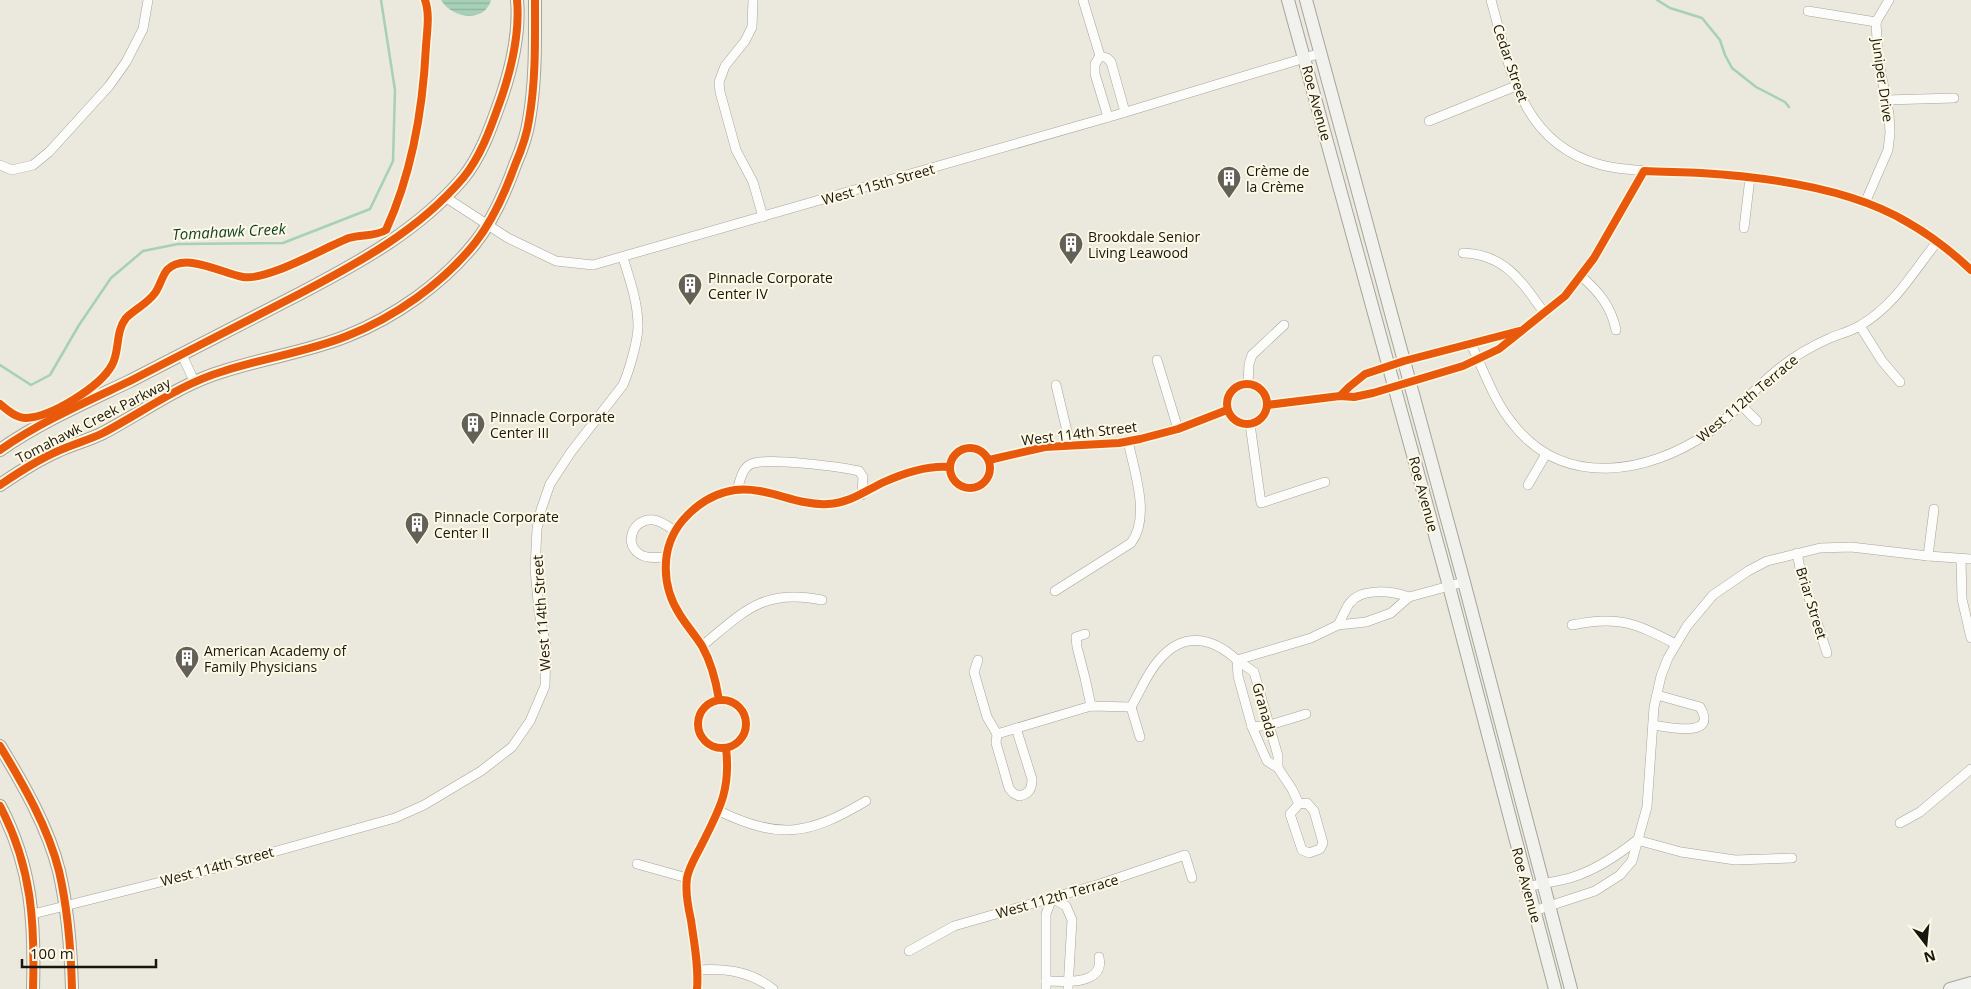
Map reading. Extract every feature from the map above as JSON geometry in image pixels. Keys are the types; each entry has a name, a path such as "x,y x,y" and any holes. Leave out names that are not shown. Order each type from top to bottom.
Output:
{"main road":[{"name":"Tomahawk Creek Parkway","path":"0,450 50,420 182,355 355,265 402,235 445,197 464,177 480,153 505,86 514,50 517,0"},
{"name":"Tomahawk Creek Parkway","path":"0,485 24,468 101,433 161,399 194,383 222,371 344,337 382,320 420,296 475,243 487,226 506,191 529,122 534,83 535,0"},
{"name":"Roe Avenue","path":"1288,0 1449,586 1555,989"},
{"name":"Roe Avenue","path":"1306,0 1464,582 1571,989"},
{"path":"0,746 28,795 48,839 58,870 71,952 72,989"},
{"path":"0,806 21,856 33,914 33,989"}],"street":[{"path":"0,165 12,170 33,166 49,152 109,86 126,62 143,28 148,0"},
{"path":"753,0 752,27 745,41 725,66 719,82 736,150 753,182 763,217"},
{"path":"1083,0 1100,56 1095,64 1095,74 1108,117"},
{"name":"Cedar Street","path":"1490,0 1516,86 1535,121 1556,142 1574,154 1599,164 1644,171"},
{"path":"1876,22 1889,0"},
{"name":"Juniper Drive","path":"1808,11 1876,22 1878,58 1890,132 1888,150 1865,203"},
{"name":"West 115th Street","path":"445,197 487,226 556,261 593,265 623,258 1322,54"},
{"path":"1100,56 1107,58 1111,62 1125,112"},
{"path":"1429,121 1516,86"},
{"path":"1886,100 1954,98"},
{"path":"1267,405 1340,396 1354,397 1410,383 1463,366 1499,349 1545,314 1565,296 1603,243 1644,171 1700,173 1750,178 1834,192 1865,203 1907,222 1937,242 1970,268"},
{"path":"1744,228 1750,178"},
{"name":"West 112th Terrace","path":"1471,344 1502,409 1513,425 1535,446 1546,454 1568,463 1607,469 1627,468 1653,462 1694,442 1718,425 1779,368 1797,355 1828,339 1860,326 1884,310 1894,300 1937,242"},
{"path":"1463,253 1488,257 1500,262 1523,283 1545,314"},
{"name":"West 114th Street","path":"33,914 216,868 395,818 424,805 481,771 512,747 530,721 545,686 546,646 539,612 535,569 537,529 541,510 550,484 571,452 618,392 628,373 638,326 633,291 623,258"},
{"path":"1581,276 1603,297 1611,312 1616,330"},
{"path":"1248,384 1249,364 1252,355 1284,325"},
{"path":"1860,326 1882,361 1900,382"},
{"path":"1340,396 1349,386 1365,374 1524,329"},
{"path":"182,355 194,383"},
{"path":"1157,360 1178,429"},
{"path":"1056,385 1070,444"},
{"path":"1239,385 1257,386 1263,392 1267,405 1262,417 1250,424 1236,421 1227,410 1227,401 1231,392 1239,385"},
{"path":"1740,404 1757,421"},
{"name":"West 114th Street","path":"989,460 1031,449 1070,444 1128,441 1178,429 1227,410"},
{"path":"1250,424 1261,503 1325,482"},
{"path":"1055,591 1131,543 1136,536 1140,526 1141,509 1128,441"},
{"path":"968,448 980,450 989,460 990,467 986,480 975,487 968,488 956,483 952,477 950,467 952,458 956,453 968,448"},
{"path":"1528,485 1546,454"},
{"path":"737,490 745,468 752,463 794,463 858,471 863,477 862,495"},
{"path":"719,700 717,688 702,646 679,614 671,597 666,578 666,558 669,545 675,531 686,517 704,501 717,494 737,490 768,492 800,501 820,504 848,501 885,482 909,473 937,466 950,467"},
{"path":"1928,556 1934,509"},
{"path":"666,558 647,557 640,554 632,545 632,530 638,524 647,520 657,520 675,531"},
{"path":"1534,911 1595,891 1620,875 1632,861 1647,807 1654,707 1665,667 1687,626 1712,595 1761,564 1779,557 1820,548 1839,547 1971,559"},
{"name":"Briar Street","path":"1797,553 1801,573 1827,653"},
{"path":"1961,559 1962,598 1971,638"},
{"path":"1299,804 1292,789 1278,768 1267,761 1252,727 1238,676 1237,660 1311,638 1338,625 1366,622 1392,613 1409,597 1464,582"},
{"path":"1338,625 1356,597 1380,591 1395,592 1409,597"},
{"path":"702,646 745,612 773,598 793,596 822,600"},
{"path":"1572,625 1612,620 1629,623 1676,644"},
{"path":"1086,634 1076,637 1076,647 1091,706"},
{"name":"Granada","path":"1131,708 1158,661 1176,646 1189,641 1202,640 1211,642 1224,648 1254,672 1278,756 1278,768"},
{"path":"978,660 974,672 987,716 997,734 996,743 1009,788 1013,794 1019,796 1025,794 1032,787 1032,779 1016,728"},
{"path":"1652,724 1688,730 1700,727 1704,721 1704,714 1700,707 1657,695"},
{"path":"719,700 734,703 740,707 746,721 744,736 739,742 726,748 715,748 708,744 698,731 697,722 699,714 704,708 719,700"},
{"path":"997,734 1091,706 1131,708 1140,737"},
{"path":"1252,727 1270,725 1306,714"},
{"path":"697,989 697,970 688,904 687,878 719,811 727,786 728,762 726,748"},
{"path":"1900,823 1920,812 1971,769"},
{"path":"719,811 752,825 776,831 823,824 866,802"},
{"path":"1299,804 1307,804 1314,811 1320,825 1323,843 1320,849 1309,853 1302,850 1290,814 1299,804"},
{"path":"1527,887 1572,877 1601,864 1637,840 1681,852 1735,860 1792,858"},
{"name":"West 112th Terrace","path":"909,951 954,926 1100,884 1185,855 1192,878"},
{"path":"637,864 687,878"},
{"path":"1068,985 1072,920 1066,906 1052,898 1046,914 1046,985 1068,985 1095,974 1101,965 1099,957"},
{"path":"697,970 723,969 740,972 755,977 773,989"}],"shaded area":[{"path":"441,0 491,0 488,7 482,12 468,16 453,11"}],"waterway":[{"name":"Tomahawk Creek","path":"0,365 31,385 50,375 79,325 111,278 143,251 178,244 283,243 370,209 393,161 395,90 381,0"},
{"path":"1657,0 1670,8 1702,18 1720,40 1732,68 1756,87 1785,102 1789,107"}],"cycle path":[{"path":"0,404 15,415 26,418 61,407 86,391 106,374 112,365 116,354 120,329 126,318 152,297 165,272 175,265 194,263 243,277 254,277 296,263 349,238 377,234 386,230 403,186 415,140 422,93 427,29 425,0"},
{"path":"0,450 47,421 130,381 367,257 427,214 463,178 476,159 486,139 502,96 512,61 516,37 517,0"},
{"path":"0,485 43,458 103,433 192,383 239,366 332,342 365,328 417,298 448,272 475,243 493,216 524,143 533,90 535,0"},
{"path":"1267,405 1340,396 1354,397 1373,393 1463,366 1499,349 1565,296 1594,258 1644,171 1701,173 1780,181 1834,193 1884,210 1907,222 1924,232 1971,270"},
{"path":"1340,396 1365,374 1404,361 1519,331"},
{"path":"1251,384 1258,387 1264,393 1267,404 1266,412 1258,421 1251,424 1243,424 1236,421 1228,412 1227,400 1230,393 1239,385 1251,384"},
{"path":"989,460 1045,447 1119,443 1140,439 1178,429 1227,410"},
{"path":"974,448 981,451 987,457 990,468 989,476 981,485 974,488 966,488 959,485 951,476 950,464 953,457 962,449 974,448"},
{"path":"719,700 715,679 702,646 683,619 669,592 666,567 667,554 675,531 688,514 700,504 727,491 759,491 804,502 828,504 850,499 884,482 908,473 925,468 950,467"},
{"path":"717,700 727,700 736,704 742,710 745,715 746,724 745,733 736,744 727,748 717,748 708,744 702,738 698,729 698,719 702,710 708,704 717,700"},
{"path":"0,746 42,822 59,871 67,915 72,989"},
{"path":"697,989 697,963 687,899 687,878 722,800 727,776 726,748"},
{"path":"0,806 11,829 25,873 32,918 33,989"}],"place":[{"name":"Crème de la Crème","path":"1229,199"},
{"name":"Brookdale Senior Living Leawood","path":"1071,265"},
{"name":"Pinnacle Corporate Center IV","path":"690,306"},
{"name":"Pinnacle Corporate Center III","path":"473,445"},
{"name":"Pinnacle Corporate Center II","path":"417,545"},
{"name":"American Academy of Family Physicians","path":"187,679"}]}
